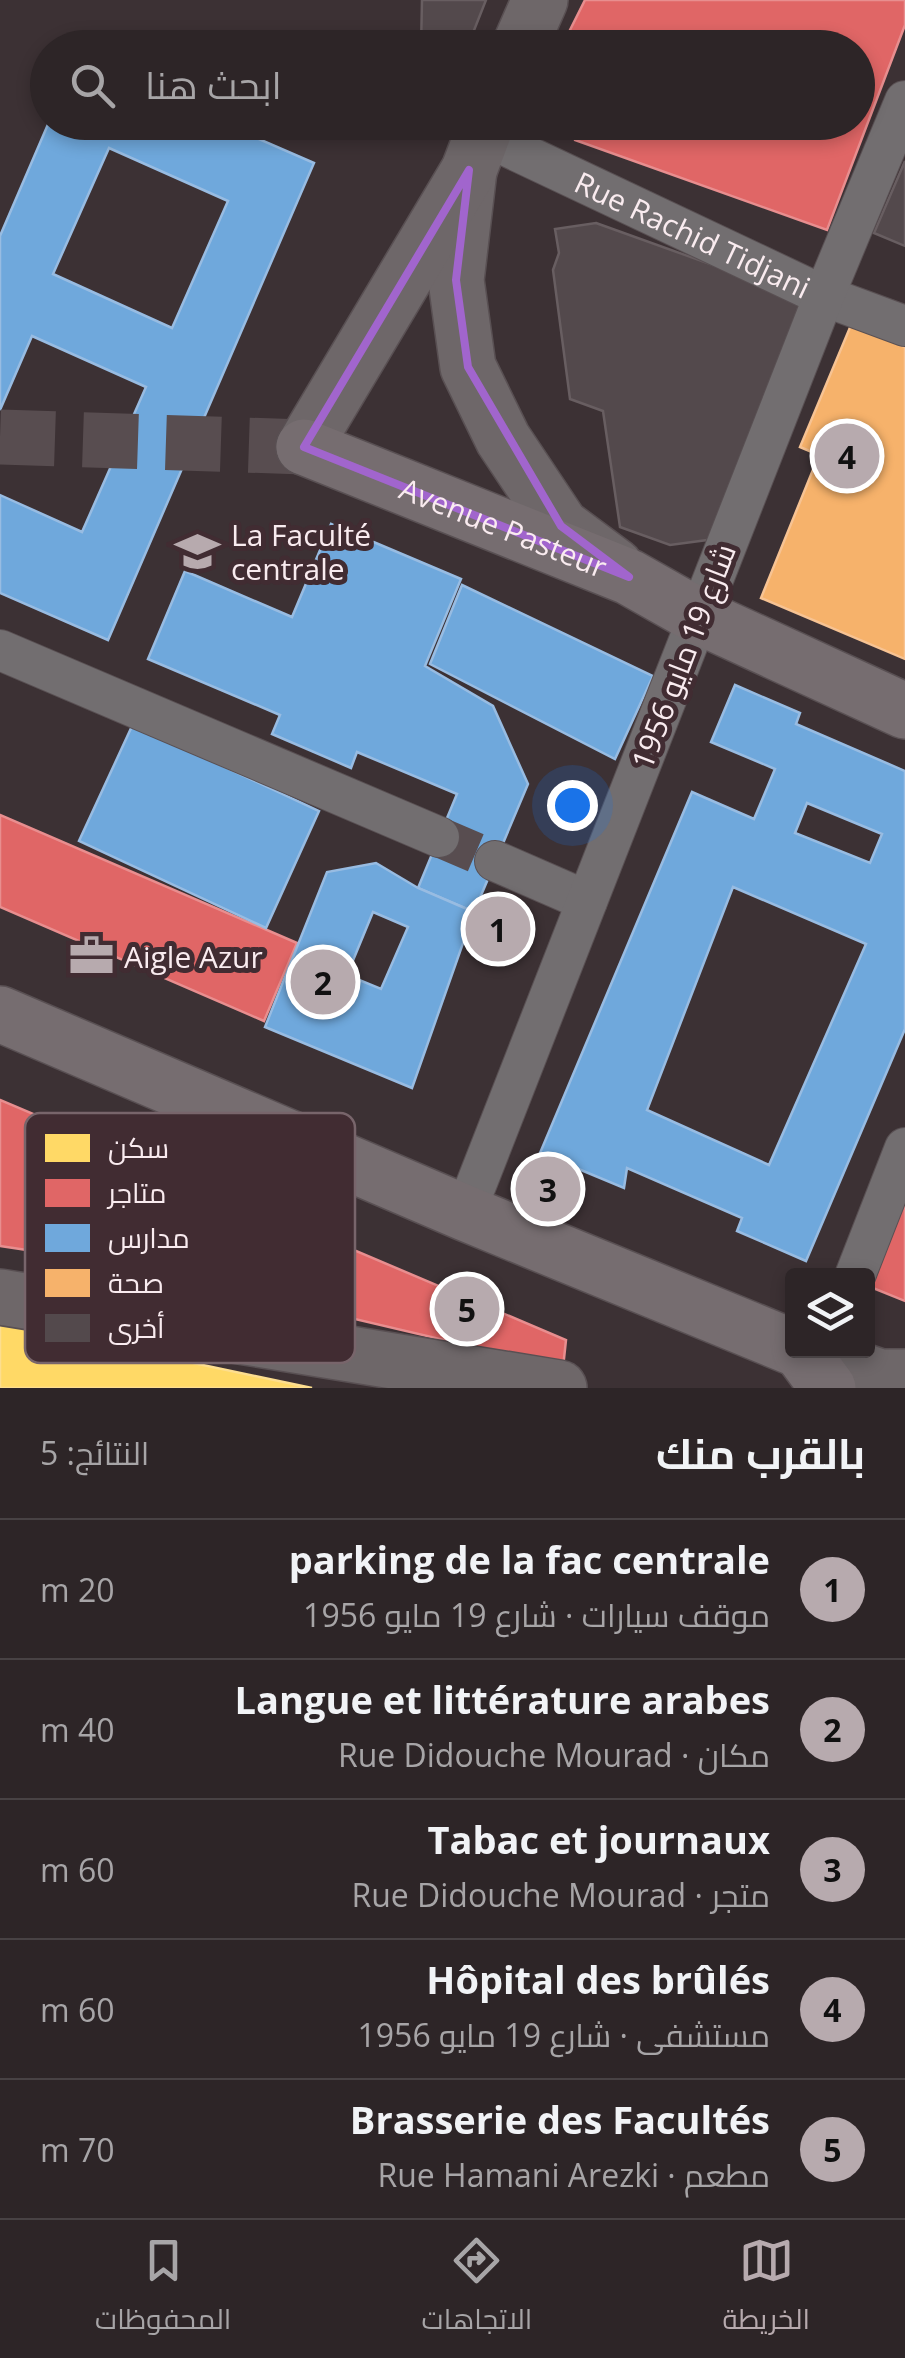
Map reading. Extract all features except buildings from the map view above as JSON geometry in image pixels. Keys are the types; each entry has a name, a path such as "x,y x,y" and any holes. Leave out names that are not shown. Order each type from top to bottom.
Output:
{"main road":[{"path":"527,30 540,0"},
{"path":"480,143 456,280 468,367 504,439 561,526 630,577"},
{"name":"Avenue Pasteur","path":"480,143 304,447 630,577 698,616 905,711"},
{"path":"0,1014 230,1113"},
{"path":"355,1167 785,1344"},
{"path":"0,1297 25,1301"},
{"path":"355,1355 559,1388"},
{"path":"806,1358 828,1388"},
{"path":"824,1358 880,1377 905,1377"}],"street":[{"name":"شارع 19 مايو 1956","path":"465,1214 824,296 905,100"},
{"name":"Rue Rachid Tidjani","path":"480,143 824,296 905,326"},
{"path":"0,650 440,837"},
{"path":"495,861 587,902"},
{"path":"858,1268 905,1148"}],"highlighted area":[{"path":"469,170 456,280 468,367 561,526 629,577 304,447"}],"tunnel":[{"path":"0,437 304,447"},
{"path":"439,837 495,861"}],"place":[{"name":"Hôpital des brûlés","path":"847,456"},
{"name":"La Faculté centrale","path":"198,551"},
{"name":"parking de la fac centrale","path":"498,929"},
{"name":"Aigle Azur","path":"91,956"},
{"name":"Langue et littérature arabes","path":"323,982"},
{"name":"Tabac et journaux","path":"548,1189"},
{"name":"Brasserie des Facultés","path":"467,1309"}]}
